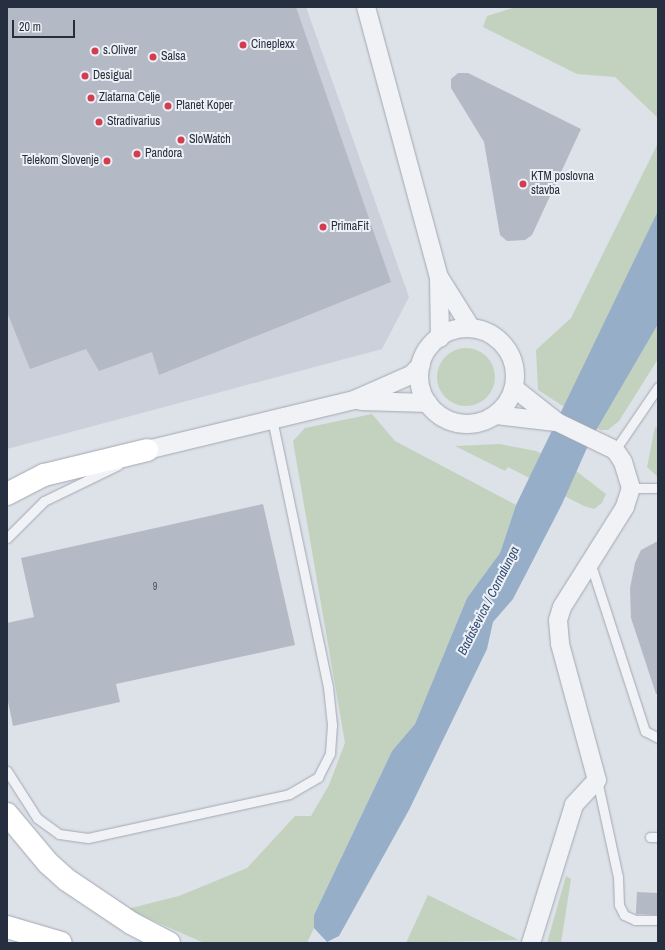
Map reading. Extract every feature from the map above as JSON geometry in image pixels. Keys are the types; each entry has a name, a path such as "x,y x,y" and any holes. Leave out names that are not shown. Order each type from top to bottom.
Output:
{"highway":[{"path":"7,494 44,475 147,450"},
{"path":"7,814 48,863 67,880 131,923 169,943"},
{"path":"7,927 61,943"}],"street":[{"path":"366,7 439,277 440,338"},
{"path":"439,277 471,328"},
{"path":"471,328 494,337 509,353 516,376 514,388 496,415 479,423 459,424 442,416 428,403 420,385 421,365 429,347 440,338 454,330 471,328"},
{"path":"147,450 354,400 411,374 421,365"},
{"path":"514,388 557,422 615,450 623,462 631,488 625,507 590,561 558,620 560,644 597,780 574,804 531,943"},
{"path":"354,400 428,403"},
{"path":"496,415 557,422"}],"lane":[{"path":"615,450 658,387"},
{"path":"7,771 37,818 60,834 73,838 88,838 210,813 289,794 318,777 330,752 332,725 328,687 272,420"},
{"path":"7,538 44,501 147,450"},
{"path":"631,488 658,488"},
{"path":"590,561 644,730 658,738"},
{"path":"597,780 618,877 619,906 624,915 635,920 658,920"}],"shaded area":[{"name":"Planet Koper","path":"7,7 306,7 409,297 382,349 7,449"}],"green space":[{"path":"516,7 658,7 658,118 615,77 577,74 483,27 487,16"},
{"path":"658,143 658,359 619,421 608,430 600,430 538,390 536,350 571,318"},
{"path":"460,348 472,348 487,356 495,371 495,383 487,398 472,406 460,406 445,398 437,383 437,371 445,356"},
{"path":"372,414 395,441 516,505 500,553 467,598 415,724 392,751 314,915 314,928 307,943 204,943 127,909 179,896 247,868 295,816 311,816 329,785 345,743 293,441 305,428"},
{"path":"655,427 658,428 658,477 647,467"},
{"path":"499,444 536,451 571,467 606,494 602,503 594,509 584,506 508,467 505,471 455,446"},
{"path":"566,876 571,879 561,943 547,943"},
{"path":"428,895 519,940 406,943"}],"water":[{"name":"Badaševica / Cornalunga","path":"658,211 658,324 591,439 562,504 513,599 493,622 487,649 409,810 339,936 327,942 314,928 314,915 392,751 415,724 467,598 500,553 516,505"}],"building":[{"name":"Planet Koper","path":"7,7 296,7 391,282 159,375 152,352 99,371 86,349 30,369 7,312"},
{"name":"KTM poslovna stavba","path":"458,73 468,73 581,129 532,235 525,240 507,241 500,235 484,142 451,88 451,79"},
{"path":"263,504 295,645 116,684 120,702 13,726 7,697 7,623 34,617 21,558"},
{"path":"658,541 658,694 656,694 631,618 630,588 635,563 641,550"},
{"path":"637,892 658,893 657,915 636,914"}],"place":[{"name":"Cineplexx","path":"243,45"},
{"name":"s.Oliver","path":"95,51"},
{"name":"Salsa","path":"153,57"},
{"name":"Desigual","path":"85,76"},
{"name":"Zlatarna Celje","path":"91,98"},
{"name":"Planet Koper","path":"168,106"},
{"name":"Stradivarius","path":"99,122"},
{"name":"SloWatch","path":"181,140"},
{"name":"Pandora","path":"137,154"},
{"name":"Telekom Slovenje","path":"107,161"},
{"name":"KTM poslovna stavba","path":"523,184"},
{"name":"PrimaFit","path":"323,227"}]}
